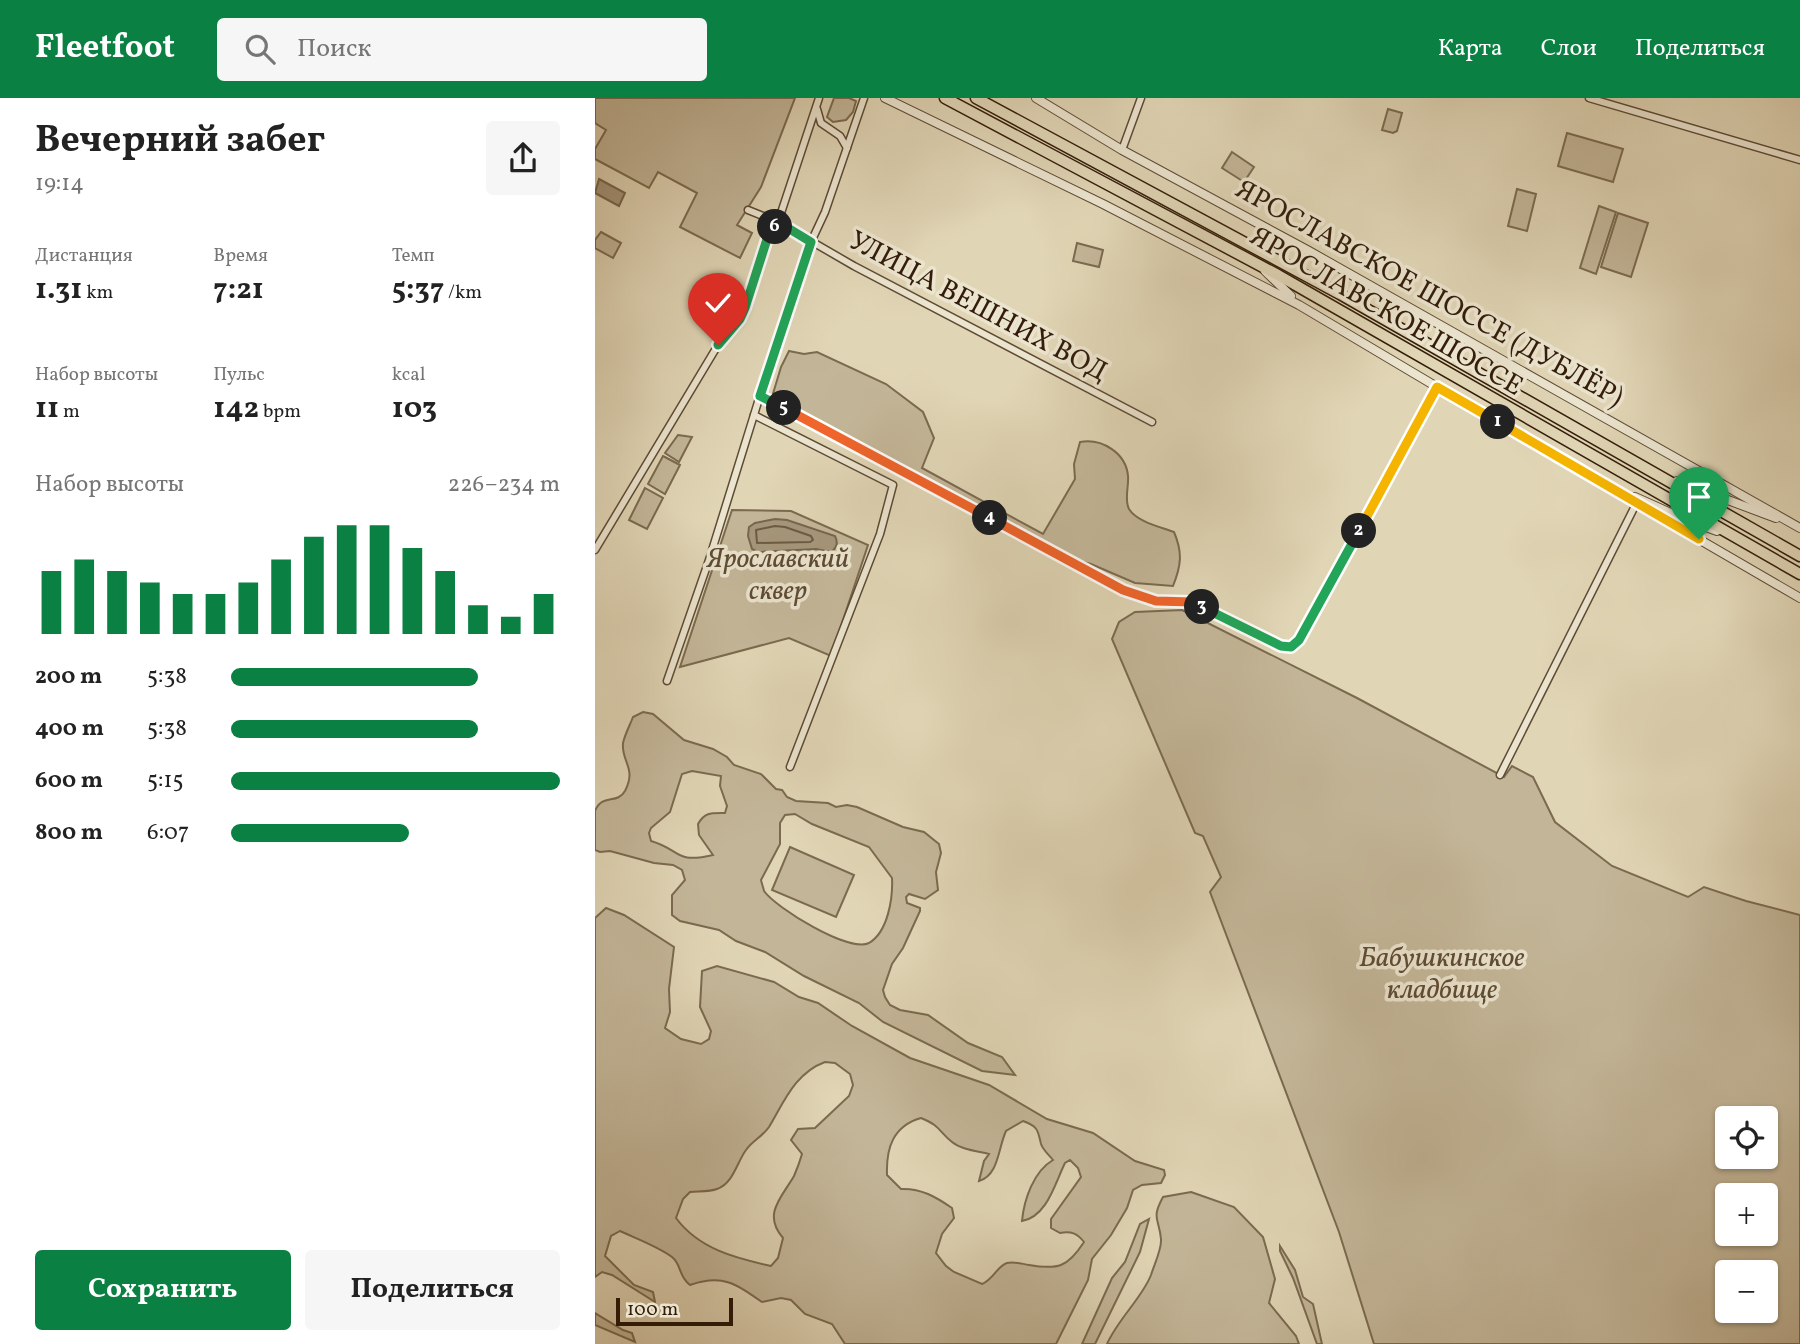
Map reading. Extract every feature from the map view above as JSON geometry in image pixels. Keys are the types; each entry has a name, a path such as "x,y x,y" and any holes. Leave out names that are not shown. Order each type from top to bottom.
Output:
{"main road":[{"name":"ЯРОСЛАВСКОЕ ШОССЕ","path":"945,98 1258,264 1800,574"},
{"name":"ЯРОСЛАВСКОЕ ШОССЕ","path":"976,98 1339,294 1800,556"}],"street":[{"path":"667,681 709,560 811,242 864,98"},
{"name":"ЯРОСЛАВСКОЕ ШОССЕ (ДУБЛЁР)","path":"1036,98 1122,150 1309,251 1796,526"},
{"path":"1122,150 1141,98"},
{"path":"1589,98 1800,160"},
{"path":"890,100 1299,304 1800,598"},
{"path":"818,101 821,123 840,136 847,149"},
{"path":"595,550 718,345 740,319 768,236 778,222 818,101"},
{"name":"УЛИЦА ВЕШНИХ ВОД","path":"748,210 778,222 1152,422"},
{"path":"1258,264 1299,304"},
{"path":"760,396 1123,590 1156,601 1193,602 1281,646 1291,647 1299,640 1437,387"},
{"path":"754,415 893,485 871,558 790,767"},
{"path":"1651,472 1796,526"},
{"path":"1616,490 1640,498 1683,519 1738,538"},
{"path":"1500,775 1637,502"}],"green space":[{"path":"595,98 795,98 761,187 737,225 752,233 740,258 680,227 697,193 658,172 649,188 595,159 595,149 606,130 595,123"},
{"path":"834,98 856,101 853,112 846,120 833,122 827,117"},
{"path":"1388,109 1402,113 1397,131 1393,133 1382,130"},
{"path":"1567,133 1623,149 1613,182 1558,166"},
{"path":"1232,152 1254,167 1244,182 1222,168"},
{"path":"1517,189 1536,194 1527,231 1508,226"},
{"path":"1599,206 1616,212 1596,274 1580,268"},
{"path":"1618,213 1648,223 1631,277 1601,267"},
{"path":"601,232 621,243 613,258 595,248 595,240"},
{"path":"1077,243 1103,250 1099,267 1073,261"},
{"path":"789,351 804,354 817,352 886,384 923,412 934,438 922,468 1043,534 1075,479 1074,464 1080,442 1097,442 1111,449 1123,460 1126,468 1129,509 1143,521 1174,532 1180,559 1173,586 1135,583 1091,564 1068,558 784,407 772,397"},
{"path":"678,435 692,437 679,462 665,453"},
{"path":"663,456 680,465 665,494 648,484"},
{"path":"645,488 663,498 647,529 629,520"},
{"name":"Ярославский сквер","path":"732,510 791,511 868,545 831,656 789,638 680,667"},
{"name":"Бабушкинское кладбище","path":"1182,610 1357,698 1504,777 1512,766 1533,777 1555,822 1612,866 1688,897 1704,887 1800,915 1800,1344 1374,1344 1339,1232 1210,892 1221,877 1203,836 1195,833 1112,639 1119,622 1135,612"},
{"path":"643,712 653,714 684,740 713,749 727,757 734,765 761,774 776,789 782,790 787,797 796,801 857,807 903,827 924,832 939,844 941,853 936,872 938,890 925,899 909,894 906,897 907,903 920,908 920,911 903,948 892,964 883,990 885,997 890,1005 900,1010 928,1015 968,1043 1002,1057 1015,1075 982,1071 883,1022 859,1003 804,976 765,952 736,941 719,930 680,921 672,915 672,895 685,880 682,870 673,865 595,850 595,811 605,800 622,795 628,783 629,771 623,743 633,717","holes":["692,771 721,776 720,786 727,806 725,813 709,814 698,824 699,835 713,855 691,858 651,841 649,833 651,828 670,812 682,774","795,814 812,824 869,847 892,878 885,923 869,943 846,941 813,927 783,908 764,891 761,880 780,844 780,823 785,815"]},
{"path":"790,847 854,875 836,917 772,890"},
{"path":"606,908 624,915 674,947 669,989 670,1012 665,1028 681,1039 701,1044 709,1039 711,1031 700,1007 702,971 717,966 774,982 799,997 818,1003 852,1026 910,1058 989,1085 1047,1119 1093,1133 1135,1161 1164,1170 1161,1183 1142,1185 1133,1190 1127,1208 1111,1235 1092,1259 1088,1280 1056,1344 845,1344 832,1324 805,1314 791,1300 781,1298 762,1302 728,1282 711,1280 690,1285 672,1257 620,1231 611,1236 605,1256 634,1285 653,1292 655,1302 612,1275 602,1272 595,1277 595,918","holes":["825,1062 835,1063 850,1074 853,1085 849,1096 815,1128 798,1129 791,1140 802,1154 794,1176 774,1213 774,1221 783,1238 778,1258 771,1266 758,1263 719,1251 695,1237 676,1218 683,1199 690,1192 714,1190 727,1182 746,1150 769,1127 798,1081","921,1118 936,1126 956,1145 989,1154 984,1161 979,1181 991,1173 1006,1131 1023,1121 1034,1127 1042,1146 1053,1160 1035,1178 1022,1221 1031,1218 1044,1206 1065,1163 1070,1160 1078,1168 1081,1177 1051,1219 1051,1228 1060,1233 1073,1233 1084,1242 1073,1257 1055,1267 1007,1263 982,1284 946,1266 936,1253 942,1234 954,1218 952,1208 928,1194 901,1189 887,1175 888,1156 893,1139 904,1126"]},
{"path":"1191,1192 1234,1207 1263,1237 1275,1279 1269,1303 1296,1336 1299,1344 1107,1344 1151,1275 1161,1243 1157,1218 1159,1204 1163,1197"},
{"path":"1149,1219 1140,1252 1095,1344 1082,1344 1112,1278 1125,1262 1140,1224"},
{"path":"1280,1246 1295,1270 1303,1297 1313,1304 1322,1344 1317,1344"},
{"path":"595,1313 632,1333 635,1342 595,1325"}],"water":[{"path":"599,179 625,193 619,206 595,193"},
{"path":"775,519 787,520 835,536 836,547 831,552 816,549 758,552 752,549 748,536 749,527"}],"route":[{"path":"718,345 740,319 768,236 778,222 811,242 760,396 1123,590 1156,601 1193,602 1281,646 1291,647 1299,640 1437,387 1699,539"}]}
